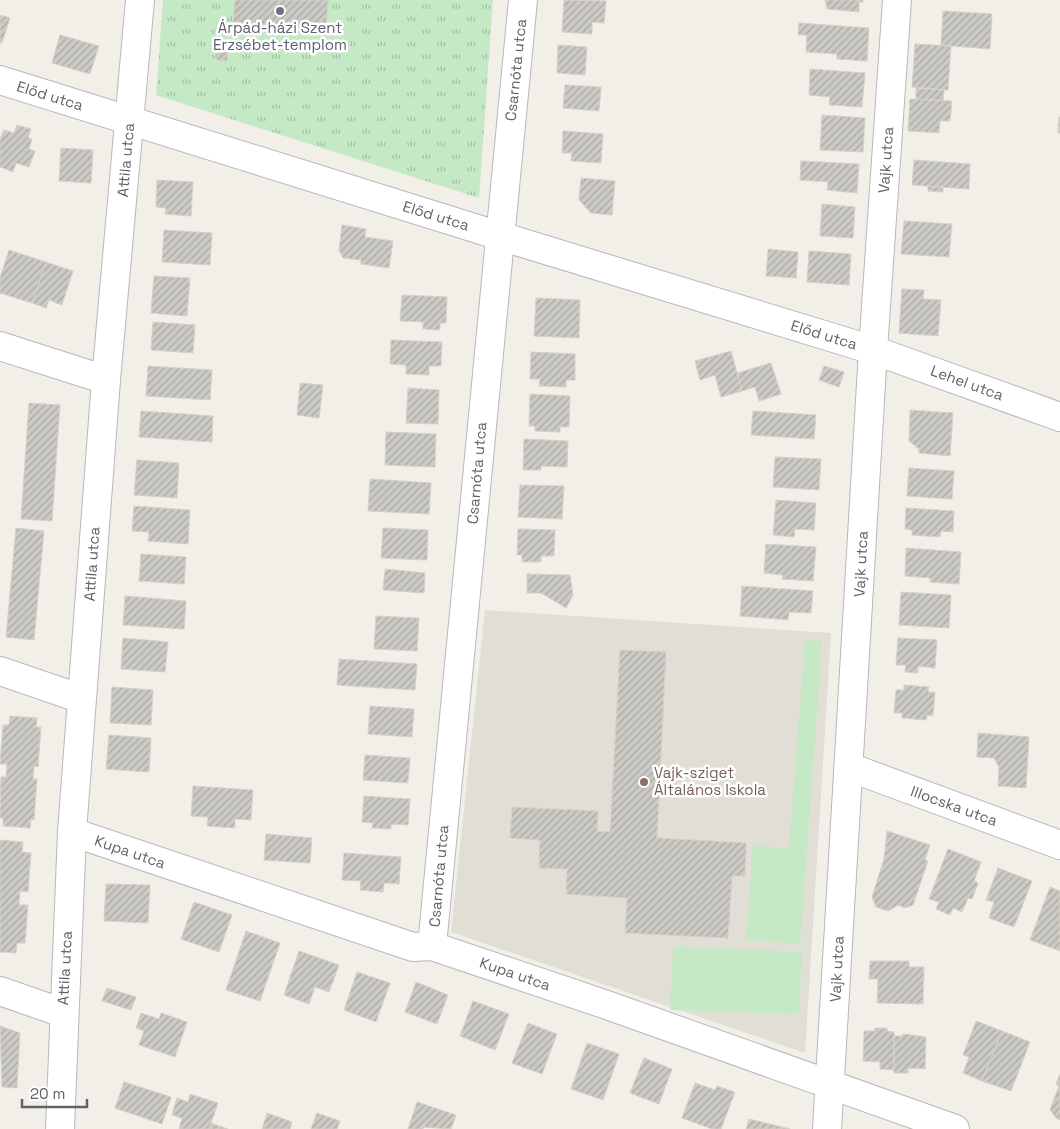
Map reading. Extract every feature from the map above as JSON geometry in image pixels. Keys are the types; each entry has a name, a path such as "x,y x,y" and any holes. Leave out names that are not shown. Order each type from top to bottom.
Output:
{"street":[{"name":"Attila utca","path":"61,1129 63,1013 72,832 106,380 140,0"},
{"name":"Csarnóta utca","path":"432,946 523,0"},
{"name":"Vajk utca","path":"827,1129 873,350 897,0"},
{"name":"Előd utca","path":"0,80 873,350"},
{"path":"0,346 106,380"},
{"name":"Lehel utca","path":"873,350 1060,417"},
{"path":"0,671 82,699"},
{"name":"Illocska utca","path":"849,767 1060,844"},
{"name":"Kupa utca","path":"72,832 413,947 432,946 830,1083 955,1129"},
{"path":"0,991 63,1013"}],"shaded area":[{"name":"Vajk-sziget Általános Iskola","path":"485,610 831,633 805,1053 451,932"}],"green space":[{"path":"163,0 493,0 479,198 156,95"},
{"path":"805,640 822,641 800,944 746,940 753,846 789,848"},
{"path":"673,946 802,952 799,1014 670,1010"}],"building":[{"name":"Árpád-házi Szent Erzsébet-templom","path":"235,0 328,0 326,29 233,22"},
{"path":"564,0 606,1 604,23 592,22 592,34 562,32"},
{"path":"825,0 863,0 863,2 859,2 859,12 827,9"},
{"path":"943,11 992,14 990,49 941,45"},
{"path":"0,15 10,18 2,43 0,43"},
{"path":"799,23 869,28 867,61 837,59 837,54 806,52 807,35 798,35"},
{"path":"60,35 99,46 90,74 52,63"},
{"path":"915,44 951,46 948,90 912,87"},
{"path":"558,45 587,47 585,75 557,73"},
{"path":"218,49 228,50 227,61 217,60"},
{"path":"810,69 865,73 862,107 829,105 830,97 809,95"},
{"path":"565,85 601,87 599,111 563,108"},
{"path":"916,88 944,90 943,101 916,99"},
{"path":"910,99 952,101 950,121 940,121 939,133 908,131"},
{"path":"822,115 865,118 863,152 820,150"},
{"path":"1059,117 1060,133 1058,133"},
{"path":"17,125 31,129 28,138 32,139 29,149 35,151 29,167 16,163 13,172 0,167 0,139 4,130 14,133"},
{"path":"563,131 603,134 601,163 571,161 572,153 562,153"},
{"path":"61,148 93,150 91,183 59,181"},
{"path":"914,160 970,164 969,189 912,185"},
{"path":"801,161 859,164 857,193 827,190 828,182 800,180"},
{"path":"581,178 615,181 612,215 591,213 579,200"},
{"path":"157,180 193,182 191,216 165,214 166,208 156,207"},
{"path":"928,186 943,187 943,192 928,191"},
{"path":"822,204 855,207 853,238 820,236"},
{"path":"904,221 952,224 949,257 901,254"},
{"path":"342,225 366,229 365,237 393,241 389,268 361,264 361,260 343,258 339,250"},
{"path":"164,230 212,233 210,265 162,262"},
{"path":"768,249 798,252 796,278 766,276"},
{"path":"9,250 46,262 32,303 0,293 0,278"},
{"path":"809,251 851,254 849,285 807,282"},
{"path":"46,262 73,271 62,305 49,300 46,308 32,303"},
{"path":"154,276 190,278 187,316 151,313"},
{"path":"902,289 924,290 923,299 941,300 938,336 899,333"},
{"path":"402,295 447,297 446,323 440,323 440,330 423,329 423,322 400,321"},
{"path":"536,298 580,300 579,338 534,336"},
{"path":"153,322 195,325 193,353 151,350"},
{"path":"391,340 442,342 441,366 429,366 429,375 406,374 406,365 390,364"},
{"path":"731,351 742,391 721,397 715,375 700,380 695,361"},
{"path":"531,352 575,354 575,380 566,380 566,387 539,386 540,379 530,379"},
{"path":"771,363 781,394 759,401 755,387 742,391 737,373"},
{"path":"148,366 212,370 210,400 146,396"},
{"path":"824,366 844,372 839,387 819,380"},
{"path":"300,383 323,385 319,418 297,415"},
{"path":"408,388 439,390 438,424 406,423"},
{"path":"530,394 570,396 569,427 560,427 560,432 535,431 535,426 529,426"},
{"path":"29,403 60,405 52,521 21,519"},
{"path":"910,410 953,413 950,456 919,453 919,449 909,441"},
{"path":"141,411 213,416 212,442 139,437"},
{"path":"753,411 816,415 814,439 751,435"},
{"path":"386,432 436,434 435,467 385,465"},
{"path":"524,439 568,441 567,467 541,466 541,470 523,470"},
{"path":"775,457 821,459 819,490 773,487"},
{"path":"137,460 179,463 177,498 134,495"},
{"path":"909,468 954,471 952,499 907,496"},
{"path":"370,479 431,483 429,514 368,511"},
{"path":"520,485 564,486 562,519 518,517"},
{"path":"776,500 816,503 814,530 795,529 794,537 773,535"},
{"path":"134,506 190,510 188,544 148,541 149,532 132,531"},
{"path":"906,508 954,511 953,532 941,531 940,537 912,535 912,530 905,529"},
{"path":"16,528 44,531 34,640 6,637"},
{"path":"383,528 428,530 427,560 381,558"},
{"path":"518,529 555,530 554,556 541,556 541,562 522,562 522,555 517,555"},
{"path":"766,544 816,547 813,581 782,579 783,575 764,573"},
{"path":"906,548 961,552 959,584 930,582 930,578 905,576"},
{"path":"141,554 186,557 184,584 139,581"},
{"path":"385,569 425,573 424,593 383,590"},
{"path":"527,574 570,575 573,595 566,608 541,593 527,593"},
{"path":"742,586 813,591 811,613 789,612 788,620 740,616"},
{"path":"901,592 951,595 949,628 899,625"},
{"path":"125,596 186,601 184,629 123,625"},
{"path":"376,616 419,618 417,651 374,649"},
{"path":"123,638 168,642 165,672 121,669"},
{"path":"898,638 937,640 935,668 918,666 918,673 905,672 906,665 896,665"},
{"path":"620,650 666,652 657,838 746,843 745,876 732,876 728,938 625,933 627,898 566,894 567,869 539,868 540,840 510,838 512,807 598,811 597,831 610,832"},
{"path":"339,659 417,664 415,690 337,685"},
{"path":"904,685 929,687 928,692 935,692 933,716 927,715 926,720 902,718 902,713 894,713 896,690 904,690"},
{"path":"112,687 153,690 151,725 110,723"},
{"path":"370,706 414,709 412,737 368,734"},
{"path":"10,716 37,718 36,727 41,727 38,767 34,766 33,779 37,779 34,820 31,819 30,828 3,826 3,818 0,818 1,777 6,777 7,764 0,764 3,725 9,725"},
{"path":"978,733 1029,737 1026,788 998,786 999,767 994,758 977,757"},
{"path":"109,735 151,738 149,772 106,769"},
{"path":"365,755 410,758 408,783 363,780"},
{"path":"193,786 253,790 251,820 235,819 235,828 207,826 208,817 191,816"},
{"path":"364,796 410,799 408,825 391,824 391,829 372,828 373,823 362,822"},
{"path":"887,831 930,845 925,860 928,861 913,905 905,908 898,905 888,911 876,907 872,897 884,859"},
{"path":"266,834 312,838 310,863 264,860"},
{"path":"0,840 23,842 22,852 31,853 28,892 20,891 19,905 28,905 25,943 17,943 16,953 0,952"},
{"path":"948,849 981,862 974,881 978,883 972,899 968,898 962,912 953,908 950,915 936,909 939,902 929,899"},
{"path":"344,853 401,857 399,884 384,883 383,892 360,890 361,881 342,880"},
{"path":"998,868 1032,881 1014,927 989,918 994,902 986,900"},
{"path":"106,884 150,885 148,923 104,921"},
{"path":"1050,887 1060,891 1060,951 1030,940"},
{"path":"194,902 232,915 219,952 181,939"},
{"path":"246,931 280,943 260,1001 226,990"},
{"path":"299,951 339,965 329,992 315,987 309,1004 284,995"},
{"path":"870,961 909,961 909,967 924,967 923,1004 877,1003 878,979 869,979"},
{"path":"357,972 390,983 376,1022 344,1010"},
{"path":"416,982 448,995 437,1024 405,1012"},
{"path":"107,988 136,997 131,1010 102,1001"},
{"path":"473,1001 509,1014 495,1050 460,1036"},
{"path":"141,1013 159,1019 161,1013 187,1022 175,1057 139,1045 144,1031 136,1028"},
{"path":"976,1021 1002,1031 982,1081 963,1073 969,1057 963,1055"},
{"path":"528,1023 557,1034 542,1074 512,1063"},
{"path":"0,1026 20,1033 17,1088 2,1087"},
{"path":"875,1028 887,1028 887,1031 894,1032 894,1070 880,1069 880,1062 863,1061 864,1031 875,1031"},
{"path":"1002,1031 1030,1042 1011,1091 982,1081"},
{"path":"903,1034 926,1037 925,1069 908,1068 908,1073 894,1073 894,1036 903,1036"},
{"path":"587,1043 619,1054 603,1100 571,1089"},
{"path":"644,1058 672,1069 659,1104 630,1093"},
{"path":"1060,1074 1060,1120 1050,1110 1059,1086 1056,1084"},
{"path":"124,1082 171,1097 162,1124 115,1108"},
{"path":"695,1083 715,1090 717,1086 735,1092 721,1129 712,1129 682,1118"},
{"path":"190,1094 218,1103 209,1129 179,1129 182,1118 172,1115 177,1098 188,1102"},
{"path":"417,1102 456,1115 451,1129 423,1127 423,1129 408,1129"},
{"path":"267,1113 292,1122 290,1129 262,1129"},
{"path":"317,1113 340,1121 337,1129 311,1129"},
{"path":"749,1119 790,1129 746,1129"},
{"path":"211,1123 228,1129 209,1129"}],"place":[{"name":"Árpád-házi Szent Erzsébet-templom","path":"280,11"},
{"name":"Vajk-sziget Általános Iskola","path":"644,782"}]}
